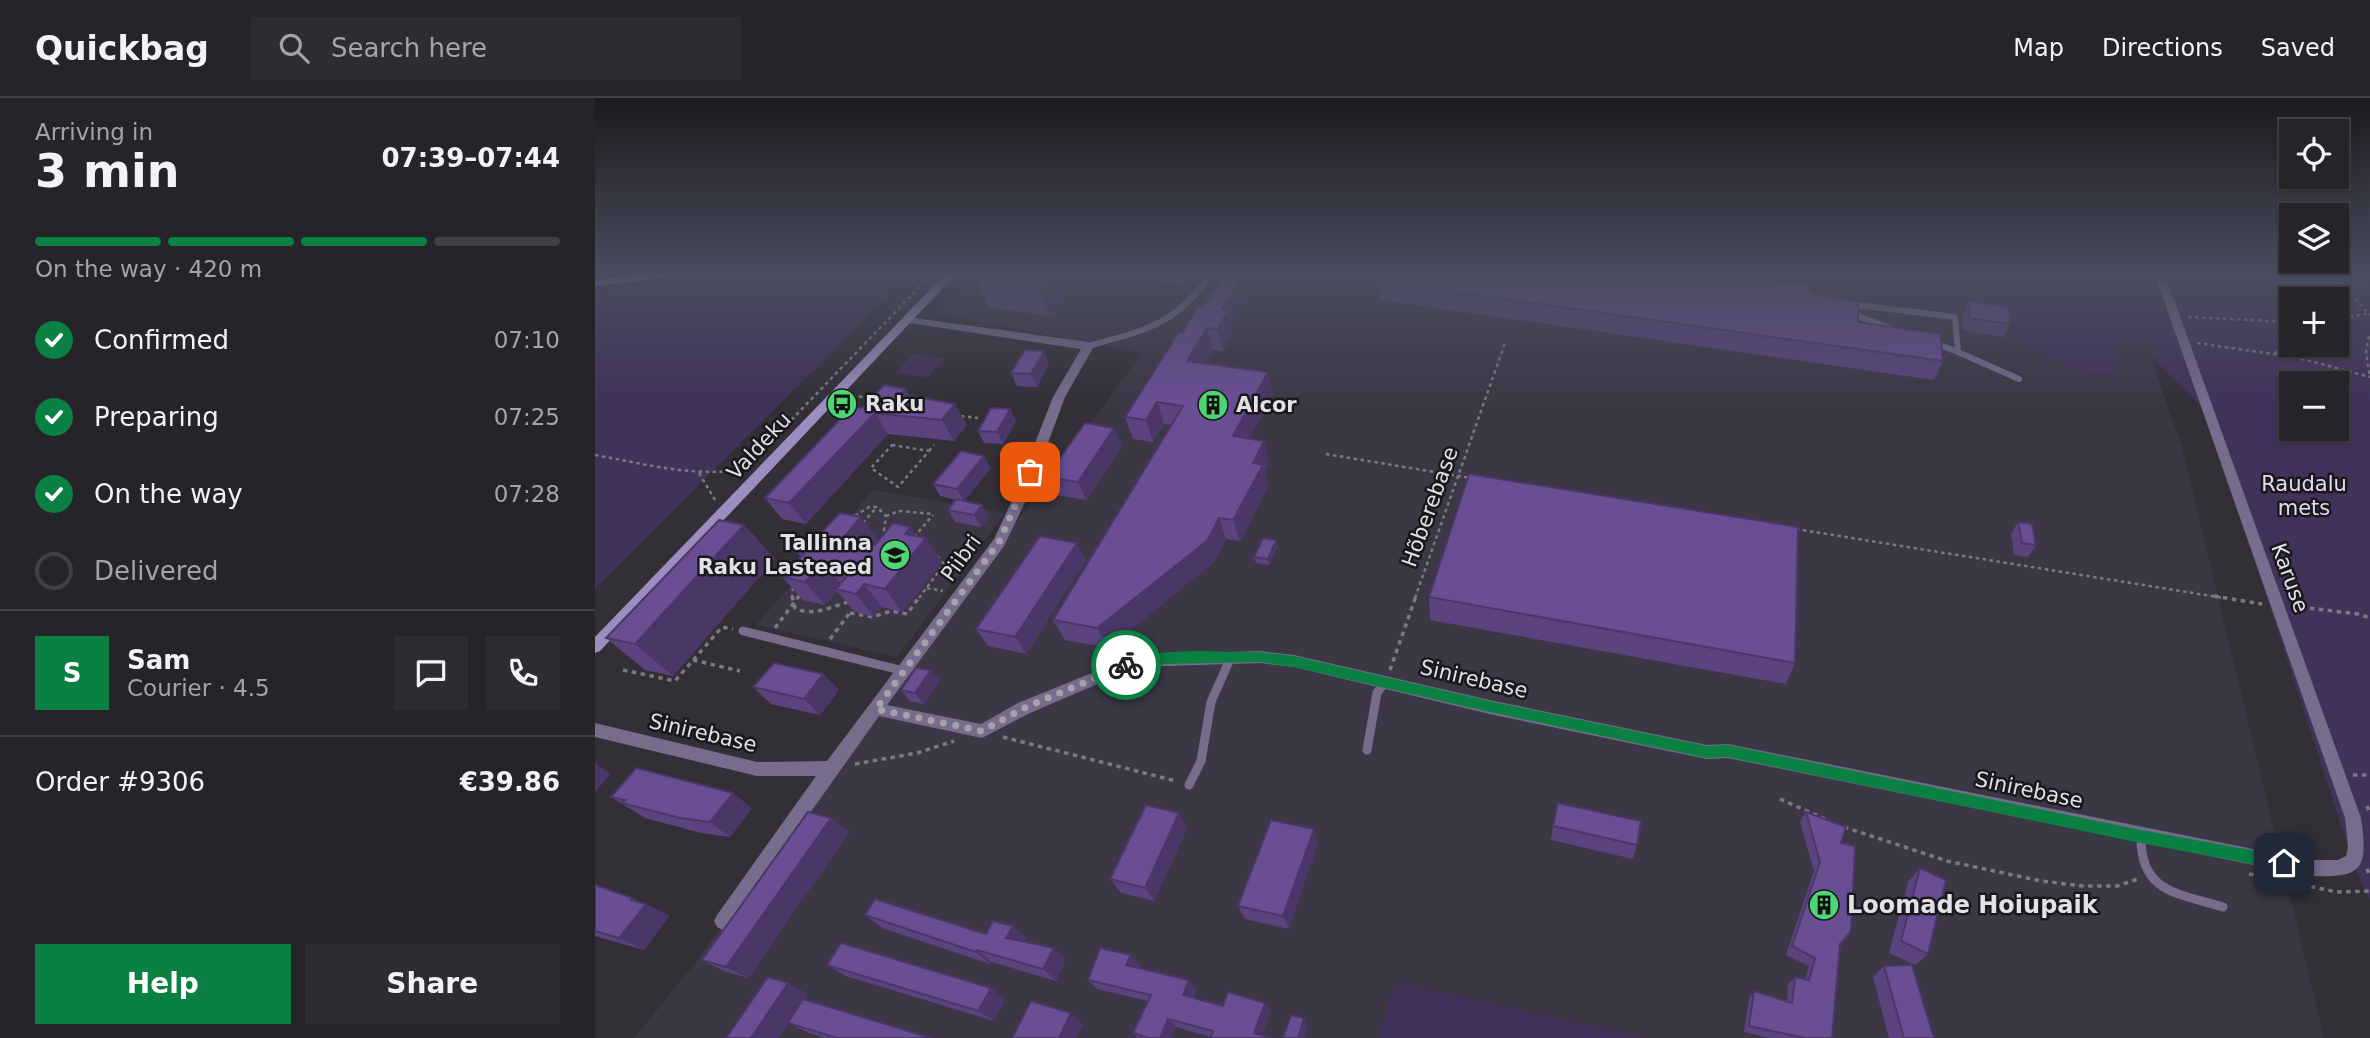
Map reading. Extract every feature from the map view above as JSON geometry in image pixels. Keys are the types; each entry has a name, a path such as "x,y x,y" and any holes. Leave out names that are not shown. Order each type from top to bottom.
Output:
{"street":[{"name":"Valdeku","path":"595,647 911,316"},
{"name":"Karuse","path":"2174,316 2285,605 2353,818 2357,847 2353,861"},
{"path":"907,320 1088,346"},
{"name":"Piibri","path":"723,920 831,768 999,542 1022,494 1059,396 1088,346"},
{"name":"Sinirebase","path":"982,731 1024,708 1136,661 1231,657 1294,662 1729,758 2141,836 2308,867 2340,869 2353,861"},
{"path":"876,709 982,731"},
{"name":"Sinirebase","path":"595,730 658,748 757,769 831,768"}],"lane":[{"path":"1088,346 1134,333 1173,316"},
{"path":"1857,316 1896,330"},
{"path":"1946,316 1955,317 1958,352"},
{"path":"1921,338 2019,379"},
{"path":"743,631 904,671"},
{"path":"1189,785 1201,761 1211,702 1231,657"},
{"path":"1367,750 1377,693 1387,681"},
{"path":"2141,836 2145,869 2149,876 2165,887 2223,907"}],"path":[{"path":"767,446 890,316"},
{"path":"2185,317 2279,321"},
{"path":"2183,340 2295,357 2370,378 2366,352 2370,336"},
{"name":"Hõberebase","path":"1387,681 1505,343"},
{"path":"2274,355 2279,349"},
{"path":"851,395 880,400"},
{"path":"955,415 978,418"},
{"path":"929,452 891,445 871,468 898,487 929,452 934,445"},
{"path":"1326,454 1471,478"},
{"path":"595,455 699,473 727,474 746,469"},
{"path":"699,473 718,505"},
{"path":"854,517 869,507 877,507 886,516"},
{"path":"860,526 877,507"},
{"path":"886,516 899,511 933,514 908,544"},
{"path":"882,539 886,516"},
{"path":"1796,529 2254,604 2285,605 2358,614 2370,618"},
{"path":"850,613 873,617 891,611 907,614 944,564 932,552"},
{"path":"793,585 791,594 794,603 797,609 805,613 850,601"},
{"path":"767,637 805,588"},
{"path":"821,650 858,603"},
{"path":"623,670 675,681 722,627 743,631"},
{"path":"693,660 740,671"},
{"path":"982,731 1189,785"},
{"path":"831,768 917,752 955,741"},
{"path":"2353,775 2370,775"},
{"path":"1780,799 1864,837 1914,853 2049,882 2127,886 2139,878 2145,869"}],"shaded area":[{"path":"949,316 2007,316 2015,342 2081,372 2120,377 2119,341 2156,343 2150,355 2182,447 2324,1038 1645,1038 1396,982 1378,1038 634,1038 696,962 843,753 1143,353"},
{"name":"Tallinna Raku Lasteaed","path":"873,490 1005,513 897,657 756,625"}],"green space":[{"path":"595,316 867,316 595,589"},
{"name":"Raudalu mets","path":"2007,316 2279,316 2279,357 2349,357 2349,316 2370,316 2370,900 2356,871 2206,411 2150,355 2155,343 2119,341 2120,377 2081,372 2014,342"},
{"path":"913,354 945,358 927,378 895,373"},
{"path":"1395,982 1645,1038 1378,1038"}],"building":[{"path":"1192,316 1225,316 1217,329 1207,328 1187,361 1268,372 1233,436 1264,441 1253,463 1263,465 1233,520 1219,518 1207,541 1097,628 1053,620 1183,406 1157,402 1146,420 1125,417 1179,332 1182,333"},
{"path":"1624,316 1858,316 1858,322 1940,334 1943,361"},
{"path":"1969,316 2010,316 2010,324"},
{"path":"1025,350 1044,351 1031,374 1011,373"},
{"path":"884,385 906,389 901,394 955,404 942,420 875,413 789,503 765,498 853,406 862,408"},
{"path":"991,408 1010,409 997,432 978,431"},
{"path":"1085,423 1114,428 1078,482 1047,477"},
{"path":"961,451 984,456 957,489 933,484"},
{"path":"1469,474 1798,527 1795,663 1429,597"},
{"path":"956,499 982,505 974,515 948,510"},
{"path":"840,513 861,517 843,538 875,545 893,523 910,527 905,534 926,538 885,589 864,584 856,594 836,589 853,569 823,562 805,582 782,577 804,554 797,552 814,533 820,534"},
{"path":"719,520 744,525 635,644 606,638"},
{"path":"2018,522 2032,524 2036,545 2022,543"},
{"path":"1040,536 1077,543 1015,637 976,629"},
{"path":"1263,538 1276,540 1268,559 1254,557"},
{"path":"774,663 823,674 804,699 753,687"},
{"path":"916,668 931,670 915,693 901,690"},
{"path":"636,768 733,793 710,822 680,818 622,803 625,800 611,797"},
{"path":"1558,803 1641,821 1637,845 1553,826"},
{"path":"1146,805 1179,813 1145,888 1110,879"},
{"path":"808,812 831,818 726,967 702,960"},
{"name":"Loomade Hoiupaik","path":"1806,812 1846,827 1841,843 1855,846 1851,931 1840,944 1832,1038 1805,1038 1749,1026 1754,991 1792,1003 1795,977 1809,980 1815,958 1792,946 1820,862"},
{"path":"1271,820 1314,829 1283,916 1238,906"},
{"path":"1920,868 1946,880 1928,954 1901,941"},
{"path":"595,885 646,904 619,938 595,931"},
{"path":"875,899 986,934 993,921 1013,926 1006,938 1054,948 1043,969 977,950 976,952 865,915"},
{"path":"841,943 991,988 978,1011 827,965"},
{"path":"1100,948 1131,955 1126,965 1189,980 1183,995 1223,1006 1228,992 1265,1003 1254,1033 1271,1038 1210,1038 1213,1031 1168,1019 1160,1038 1133,1033 1151,995 1088,980"},
{"path":"1912,965 1934,1038 1904,1038 1884,966"},
{"path":"768,977 788,983 751,1038 726,1038"},
{"path":"803,999 931,1038 837,1038 788,1023"},
{"path":"1031,1001 1071,1013 1059,1038 1012,1038"},
{"path":"1291,1015 1304,1018 1298,1038 1283,1038"}],"way so far":[{"path":"1030,472 999,542 876,709 982,731 1024,708 1126,665"}],"place":[{"name":"Raku","path":"842,404"},
{"name":"Alcor","path":"1213,405"},
{"name":"Tallinna Raku Lasteaed","path":"895,555"},
{"name":"Loomade Hoiupaik","path":"1824,905"}],"route":[{"path":"1126,665 1136,661 1231,657 1260,657 1294,662 1387,681 1494,708 1707,752 1728,751 2284,863"}]}
